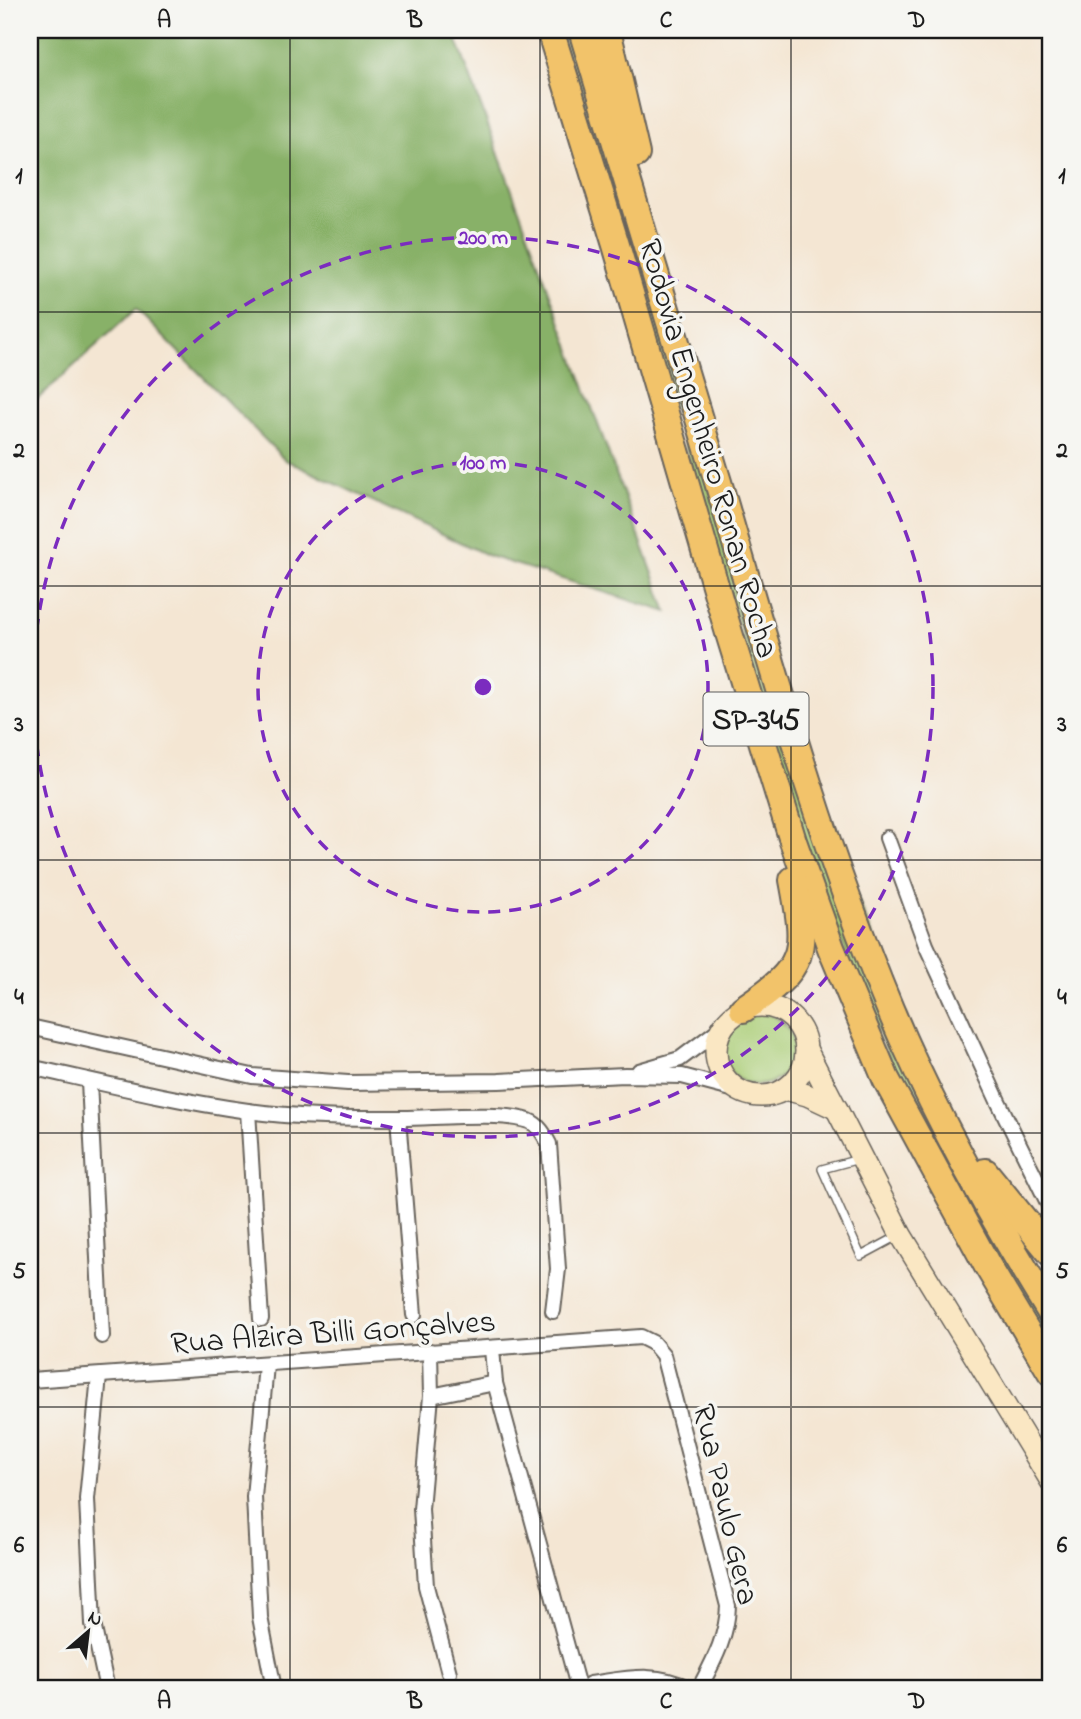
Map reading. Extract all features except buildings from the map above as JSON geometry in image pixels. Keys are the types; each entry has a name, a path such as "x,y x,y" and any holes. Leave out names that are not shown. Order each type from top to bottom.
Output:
{"highway":[{"path":"532,30 616,245"},
{"name":"Rodovia Engenheiro Ronan Rocha","path":"550,30 793,841 831,948 886,1079 987,1265 1051,1372"},
{"name":"Rodovia Engenheiro Ronan Rocha","path":"582,30 803,773 855,921 891,1012 931,1097 1005,1237 1051,1313"},
{"path":"607,30 691,390"},
{"path":"743,1009 783,980 795,960 801,937 775,782"},
{"path":"931,1097 1003,1197 1051,1253"}],"street":[{"path":"887,838 926,945 1051,1209"},
{"path":"625,1075 680,1059 720,1030 730,1017 743,1009 757,1005 772,1007 786,1013 797,1023 807,1051 901,1235 1051,1481"},
{"path":"30,1027 252,1076 348,1083 499,1082 625,1075 682,1076 757,1096 772,1095 785,1089 796,1079 804,1066 807,1051"},
{"path":"720,1030 716,1059 721,1073 730,1084 743,1092"},
{"path":"30,1067 89,1082 248,1111 397,1118 511,1117 531,1122 544,1132 549,1144 558,1269 553,1311"},
{"path":"89,1082 102,1336"},
{"path":"785,1089 836,1109"},
{"path":"248,1111 261,1320"},
{"path":"397,1118 414,1315"},
{"name":"Rua Alzira Billi Gonçalves","path":"30,1380 641,1337"},
{"name":"Rua Paulo Gera","path":"641,1337 653,1343 663,1355 728,1606 727,1626 721,1645 699,1689"},
{"path":"492,1349 495,1383 583,1686 650,1676 677,1682 690,1689"},
{"path":"430,1351 431,1396 421,1509 426,1587 449,1673"},
{"path":"266,1365 254,1497 260,1617 274,1689"},
{"path":"99,1376 86,1499 93,1624 107,1689"},
{"path":"431,1396 495,1383"}],"lane":[{"path":"862,1158 822,1170 861,1256 901,1235"}],"green space":[{"path":"30,30 453,30 667,612 489,556 285,460 136,309 30,406"},
{"path":"561,30 574,30 758,655 998,1242 1051,1329 1051,1355 906,1098 813,872"},
{"path":"758,1013 778,1019 788,1029 794,1049 788,1069 778,1079 758,1085 738,1079 728,1069 722,1049 728,1029 738,1019"}]}
